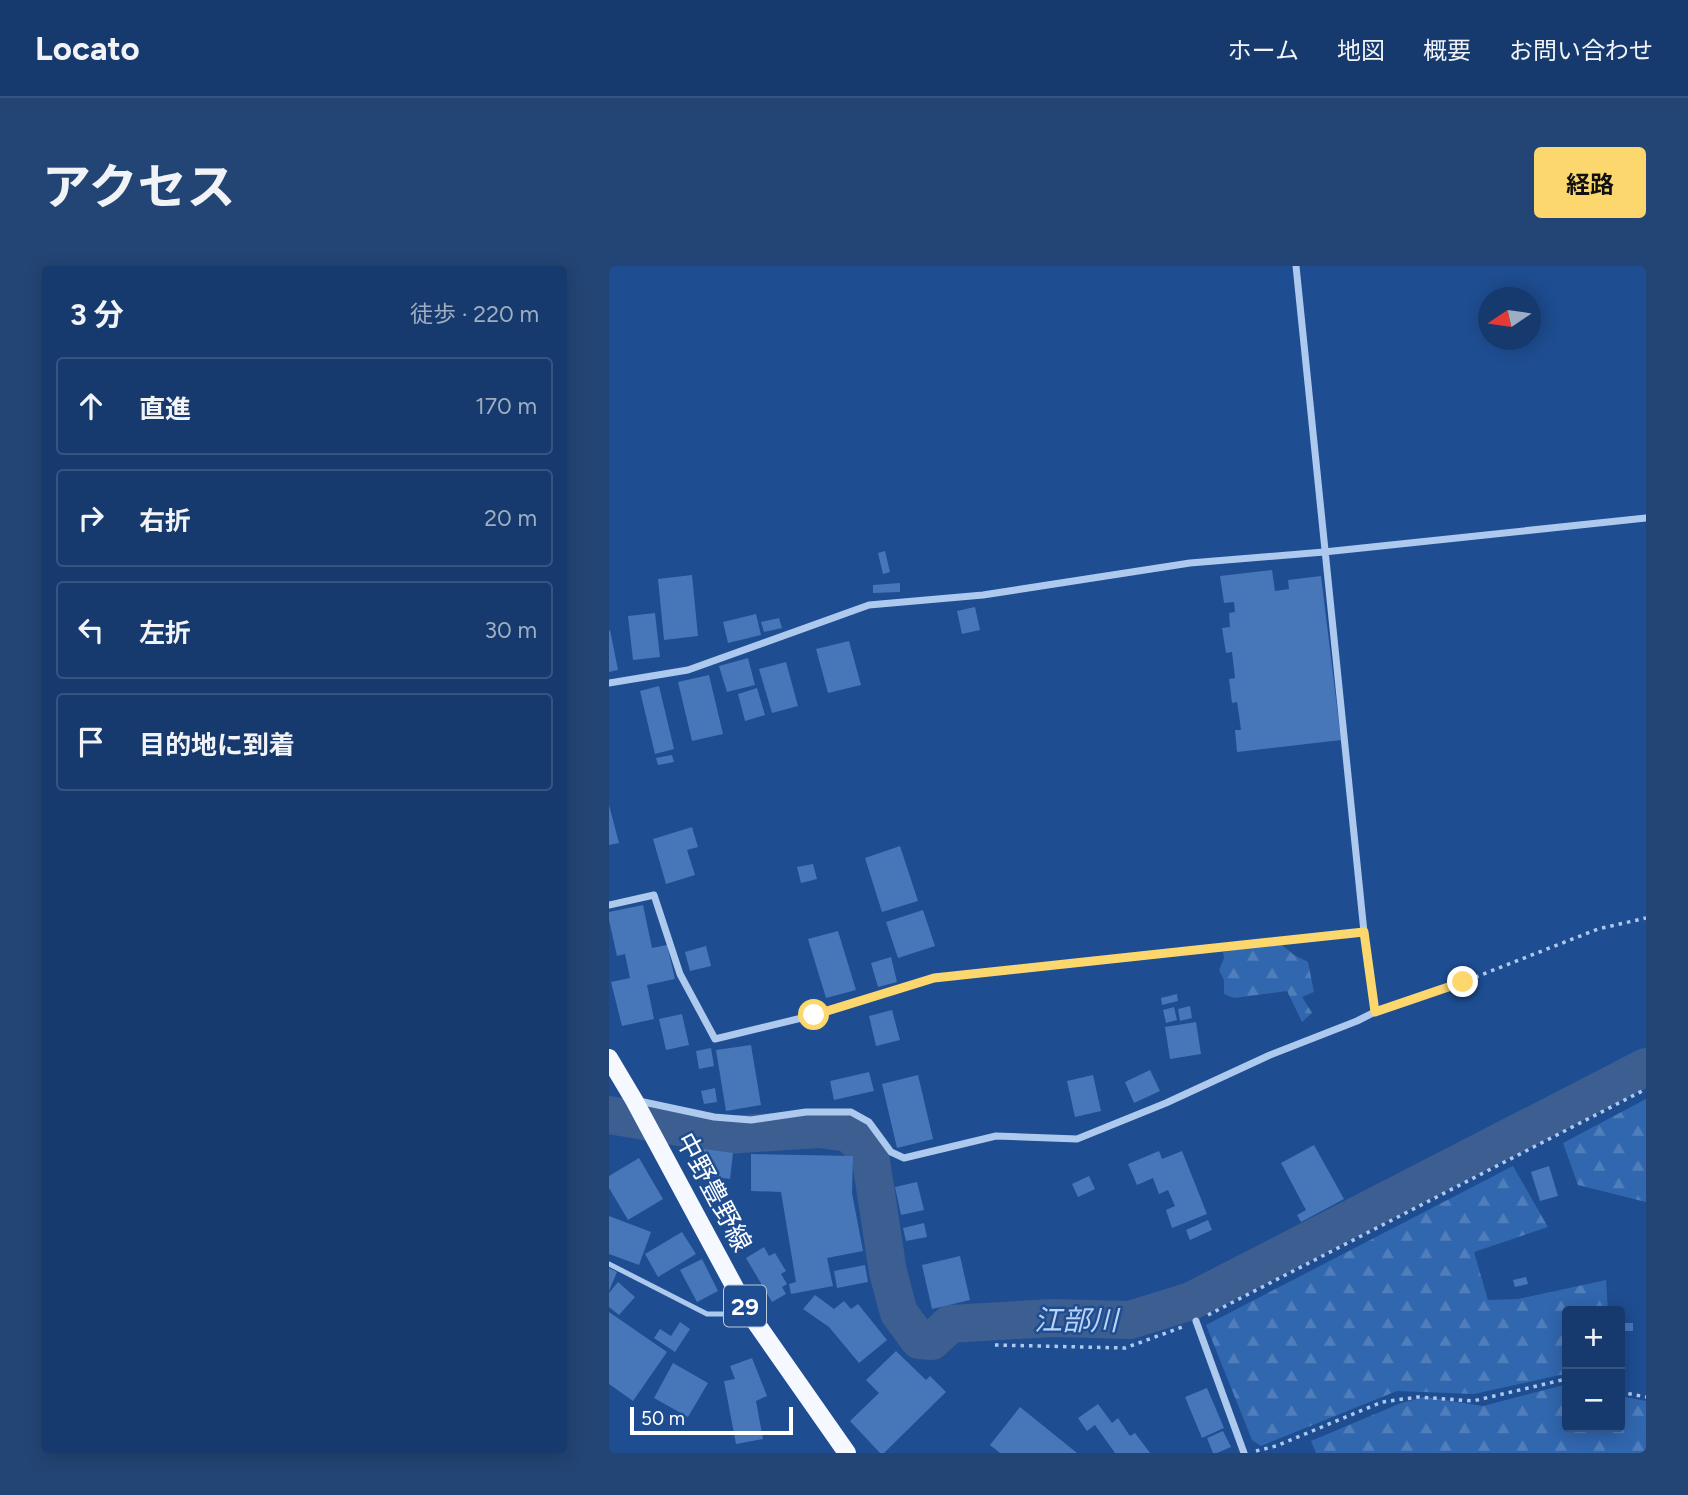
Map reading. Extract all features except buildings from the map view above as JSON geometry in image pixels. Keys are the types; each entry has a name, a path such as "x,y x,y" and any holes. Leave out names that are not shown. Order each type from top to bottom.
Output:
{"main road":[{"name":"中野豊野線","path":"609,1058 747,1310 847,1453"}],"street":[{"path":"634,1100 714,1118 751,1120 806,1112 851,1112 869,1122 891,1152 904,1158 996,1136 1077,1139 1375,1012 1364,932 1296,266"},
{"path":"609,683 688,670 869,605 983,595 1189,563 1324,552 1646,518"},
{"path":"609,905 654,895 680,974 715,1039 814,1015 934,978 1364,932"},
{"path":"1196,1321 1244,1453"}],"lane":[{"path":"609,1264 707,1314 747,1310"}],"path":[{"path":"1375,1012 1463,982 1598,929 1646,918"},
{"path":"995,1345 1125,1348 1196,1321 1646,1089"},
{"path":"1251,1453 1276,1446 1382,1402 1418,1397 1473,1401 1562,1380"},
{"path":"1625,1392 1646,1397"}],"green space":[{"path":"1276,940 1294,955 1308,962 1314,992 1302,997 1312,1013 1302,1022 1287,991 1234,998 1224,994 1224,980 1219,970 1224,958 1223,952"},
{"path":"1646,1099 1646,1202 1578,1185 1563,1143"},
{"path":"1513,1166 1548,1227 1474,1252 1488,1300 1518,1299 1606,1280 1608,1306 1562,1306 1562,1375 1474,1394 1397,1391 1261,1446 1252,1440 1206,1325"},
{"path":"1562,1386 1562,1432 1625,1432 1625,1397 1646,1401 1646,1453 1316,1453 1311,1441 1401,1403 1425,1397 1483,1406"}],"waterway":[{"name":"江部川","path":"609,1115 726,1135 819,1129 849,1133 870,1154 888,1272 899,1313 919,1340 932,1341 950,1324 1053,1318 1130,1320 1191,1301 1646,1067"}],"route":[{"path":"814,1015 934,978 1364,932 1375,1012 1463,982"}]}
